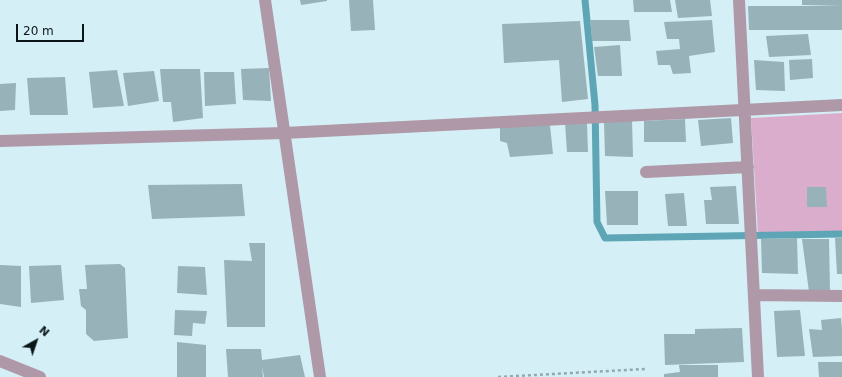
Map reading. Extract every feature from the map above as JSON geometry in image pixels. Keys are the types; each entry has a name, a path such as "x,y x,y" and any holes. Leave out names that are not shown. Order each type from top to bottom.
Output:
{"street":[{"path":"265,0 320,377"},
{"path":"739,0 758,377"},
{"path":"0,141 284,134 842,106"},
{"path":"646,172 748,167"},
{"path":"754,295 842,296"},
{"path":"0,361 40,377"}],"path":[{"path":"498,377 645,369"}],"shaded area":[{"path":"842,113 842,234 758,235 751,118"}],"building":[{"path":"300,0 327,0 327,1 301,5"},
{"path":"349,0 373,0 375,30 351,31"},
{"path":"633,0 670,0 672,12 634,12"},
{"path":"675,0 710,0 712,16 678,18"},
{"path":"802,0 842,0 842,6 802,5"},
{"path":"748,6 842,6 842,30 749,30"},
{"path":"590,20 629,20 631,41 592,41"},
{"path":"712,20 715,52 689,56 691,73 673,74 670,65 658,65 656,51 680,49 679,39 667,39 664,22"},
{"path":"580,21 588,99 562,102 559,60 504,63 502,24"},
{"path":"808,34 811,55 769,57 766,36"},
{"path":"620,45 622,76 598,76 594,47"},
{"path":"812,59 813,78 790,80 789,60"},
{"path":"754,60 784,62 785,91 756,90"},
{"path":"269,68 271,101 243,100 241,69"},
{"path":"160,69 200,69 203,118 173,122 171,102 163,102"},
{"path":"117,70 124,106 93,108 89,72"},
{"path":"154,71 159,101 128,106 123,73"},
{"path":"204,72 234,72 236,104 205,106"},
{"path":"65,77 68,115 30,115 27,78"},
{"path":"16,83 15,110 0,111 0,84"},
{"path":"731,118 733,143 701,146 698,120"},
{"path":"685,119 686,142 644,142 644,121"},
{"path":"632,120 633,157 605,156 604,122"},
{"path":"565,123 587,123 588,152 567,152"},
{"path":"550,125 553,154 510,157 507,143 500,141 500,127"},
{"path":"242,184 245,216 152,219 148,185"},
{"path":"736,186 739,224 706,224 704,200 712,200 710,187"},
{"path":"807,187 826,187 827,207 807,207"},
{"path":"605,191 638,191 638,225 607,225"},
{"path":"684,193 687,226 668,226 665,194"},
{"path":"797,238 798,274 762,273 761,239"},
{"path":"835,238 842,238 842,274 837,274"},
{"path":"802,239 829,239 830,291 809,292"},
{"path":"249,243 265,243 265,327 227,327 224,260 252,261"},
{"path":"120,264 125,268 128,338 94,341 86,334 86,310 81,306 79,289 87,289 85,265"},
{"path":"0,265 21,266 21,307 0,304"},
{"path":"61,265 64,300 31,303 29,266"},
{"path":"178,266 205,267 207,295 177,293"},
{"path":"175,310 207,311 205,324 193,323 192,336 174,335"},
{"path":"800,310 805,356 777,357 774,311"},
{"path":"841,318 842,356 813,357 809,329 822,330 821,320"},
{"path":"742,328 744,362 665,365 664,334 695,334 695,329"},
{"path":"177,342 206,345 206,377 177,377"},
{"path":"226,349 261,349 262,360 300,355 305,377 264,377 262,366 263,377 228,377"},
{"path":"818,362 842,362 842,377 819,377"},
{"path":"679,365 718,365 718,377 664,377 664,374 680,372"}],"waterway":[{"path":"585,0 595,105 597,222 605,238 842,234"}]}
